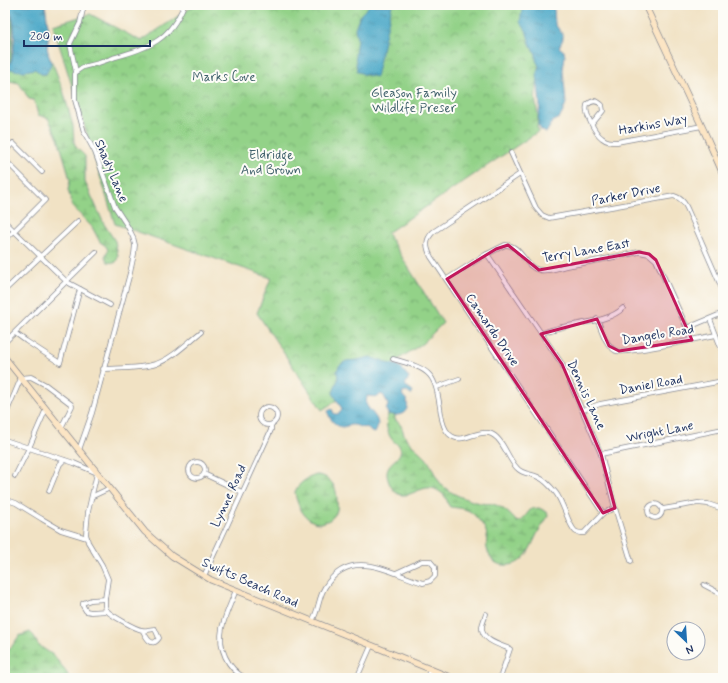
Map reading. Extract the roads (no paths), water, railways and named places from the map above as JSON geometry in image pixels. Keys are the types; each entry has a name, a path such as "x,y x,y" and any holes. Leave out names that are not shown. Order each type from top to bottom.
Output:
{"street":[{"name":"Shady Lane","path":"79,450 92,413 130,273 135,245 128,227 115,208 95,152 84,132 75,100 76,72 70,44 80,23 84,5"},
{"path":"76,72 83,67 127,55 153,44 174,26 184,5"},
{"path":"645,5 723,174"},
{"name":"Harkins Way","path":"592,124 603,111 602,105 598,101 592,101 586,108 587,113 592,124 600,137 607,141 612,142 702,126"},
{"path":"5,151 13,143 42,172"},
{"name":"Parker Drive","path":"511,153 536,208 542,215 549,218 674,196 678,197 684,202 723,291"},
{"path":"5,160 45,200 5,240"},
{"name":"Camardo Drive","path":"520,174 429,235 427,249 603,513"},
{"path":"5,290 78,221"},
{"path":"5,222 67,282 110,305"},
{"name":"Terry Lane East","path":"447,280 487,254 502,246 508,245 516,249 532,266 539,270 574,265 639,252 649,254 660,266 687,328"},
{"path":"5,342 96,252"},
{"name":"Dennis Lane","path":"487,254 562,364 601,454 630,561"},
{"path":"15,333 26,342 60,363 80,289"},
{"path":"541,334 553,328 597,320 614,315 623,308"},
{"path":"692,340 687,328 723,313"},
{"path":"710,319 723,353"},
{"name":"Dangelo Road","path":"597,320 609,346 619,352 716,335"},
{"path":"103,368 141,367 155,364 171,356 201,332"},
{"name":"Swifts Beach Road","path":"5,358 145,532 172,556 204,576 236,590 452,678"},
{"path":"393,359 415,365 425,370 430,376 437,387 442,419 448,433 459,439 486,432 496,436 517,468 527,474 538,477 556,493 564,506 571,527 575,531 584,534 603,513 615,508"},
{"path":"5,416 21,378 31,377 46,385 72,406 61,428"},
{"path":"437,387 459,379"},
{"name":"Daniel Road","path":"583,410 600,404 723,381"},
{"name":"Lynne Road","path":"204,576 271,430 271,425 276,420 277,413 272,408 265,407 259,412 259,419 264,425 271,425"},
{"path":"15,476 46,409"},
{"name":"Wright Lane","path":"601,454 723,429"},
{"path":"5,440 97,473 93,496 88,512 86,534 108,579 106,599 107,611 111,615 138,630 143,631"},
{"path":"49,491 60,464 64,460"},
{"path":"204,474 242,492"},
{"path":"93,496 110,488"},
{"path":"6,503 10,501 16,503 61,530 87,538"},
{"path":"663,509 698,503 708,504 723,509"},
{"path":"312,621 316,615 324,588 333,577 345,569 357,564 373,565 423,583 430,581 435,576 435,567 430,561 422,561 396,573"},
{"path":"704,585 723,596"},
{"path":"236,590 222,628 221,640 223,652 229,664 237,674 245,678"},
{"path":"106,599 91,600 83,603 83,606 86,611 107,611"},
{"path":"486,614 482,627 483,634 487,638 510,650 500,678"},
{"path":"357,678 372,646"},
{"path":"427,678 430,669"}],"water":[{"path":"5,5 45,5 49,33 47,48 51,63 46,74 41,74 35,69 23,71 11,69 7,70 12,59 15,33 12,14 9,10 5,9"},
{"path":"370,5 392,5 376,77 357,71 355,54 357,39 355,28 361,14"},
{"path":"523,5 551,5 554,9 555,24 563,35 563,39 559,47 564,51 565,56 563,70 566,103 562,114 559,118 553,121 546,133 541,130 538,124 540,105 537,75 539,66 536,60 536,54 531,47 526,30 520,22"},
{"path":"370,357 382,360 386,363 398,365 409,377 405,385 413,391 411,395 407,392 402,393 407,400 407,409 400,415 388,414 386,410 388,405 384,396 381,394 378,397 367,396 366,404 376,417 378,424 375,433 371,432 367,427 362,428 356,425 344,427 339,426 333,422 328,413 328,411 332,409 334,414 339,414 342,409 333,393 338,379 337,371 339,366 346,361"}],"park label":[{"name":"Marks Cove","path":"224,77"},
{"name":"Gleason Family Wildlife Preser","path":"414,100"},
{"name":"Eldridge And Brown","path":"271,162"}]}
